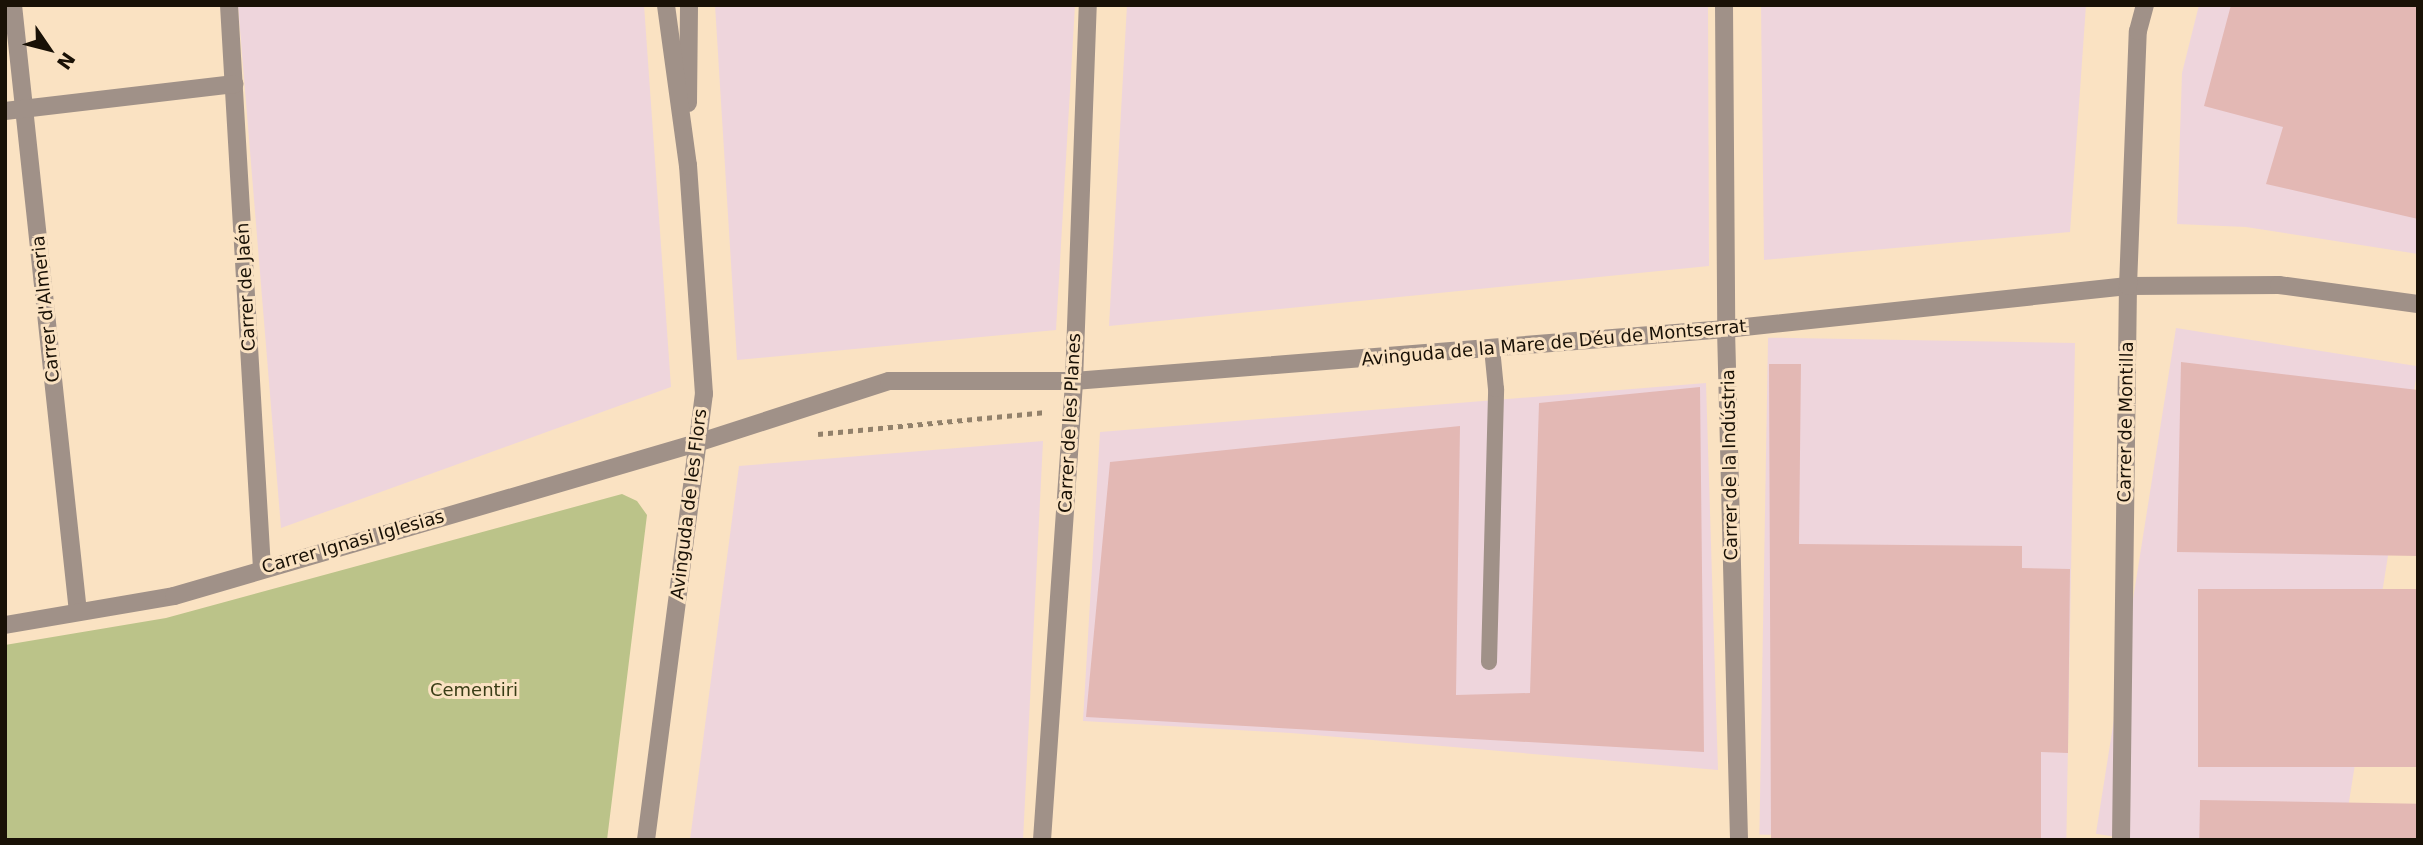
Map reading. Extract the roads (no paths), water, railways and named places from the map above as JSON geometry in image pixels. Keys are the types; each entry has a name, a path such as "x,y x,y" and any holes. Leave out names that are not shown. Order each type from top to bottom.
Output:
{"street":[{"name":"Carrer d'Almeria","path":"13,5 78,612"},
{"name":"Carrer de Jaén","path":"229,5 262,568"},
{"name":"Avinguda de les Flors","path":"646,840 704,394 688,166 666,5"},
{"name":"Avinguda de les Flors","path":"688,166 689,5"},
{"name":"Carrer de les Planes","path":"1042,840 1074,382 1088,5"},
{"name":"Carrer de la Indústria","path":"1724,5 1726,329 1739,840"},
{"name":"Carrer de Montilla","path":"2121,840 2127,286 2138,31 2145,5"},
{"path":"5,111 234,84"},
{"name":"Avinguda de la Mare de Déu de Montserrat","path":"697,443 889,381 1074,382 1726,329 2127,286 2279,285 2418,304"},
{"name":"Carrer Ignasi Iglesias","path":"5,625 174,596 262,568 697,443"}],"lane":[{"path":"1489,662 1496,389 1492,348"}],"park label":[{"name":"Cementiri","path":"474,690"}]}
